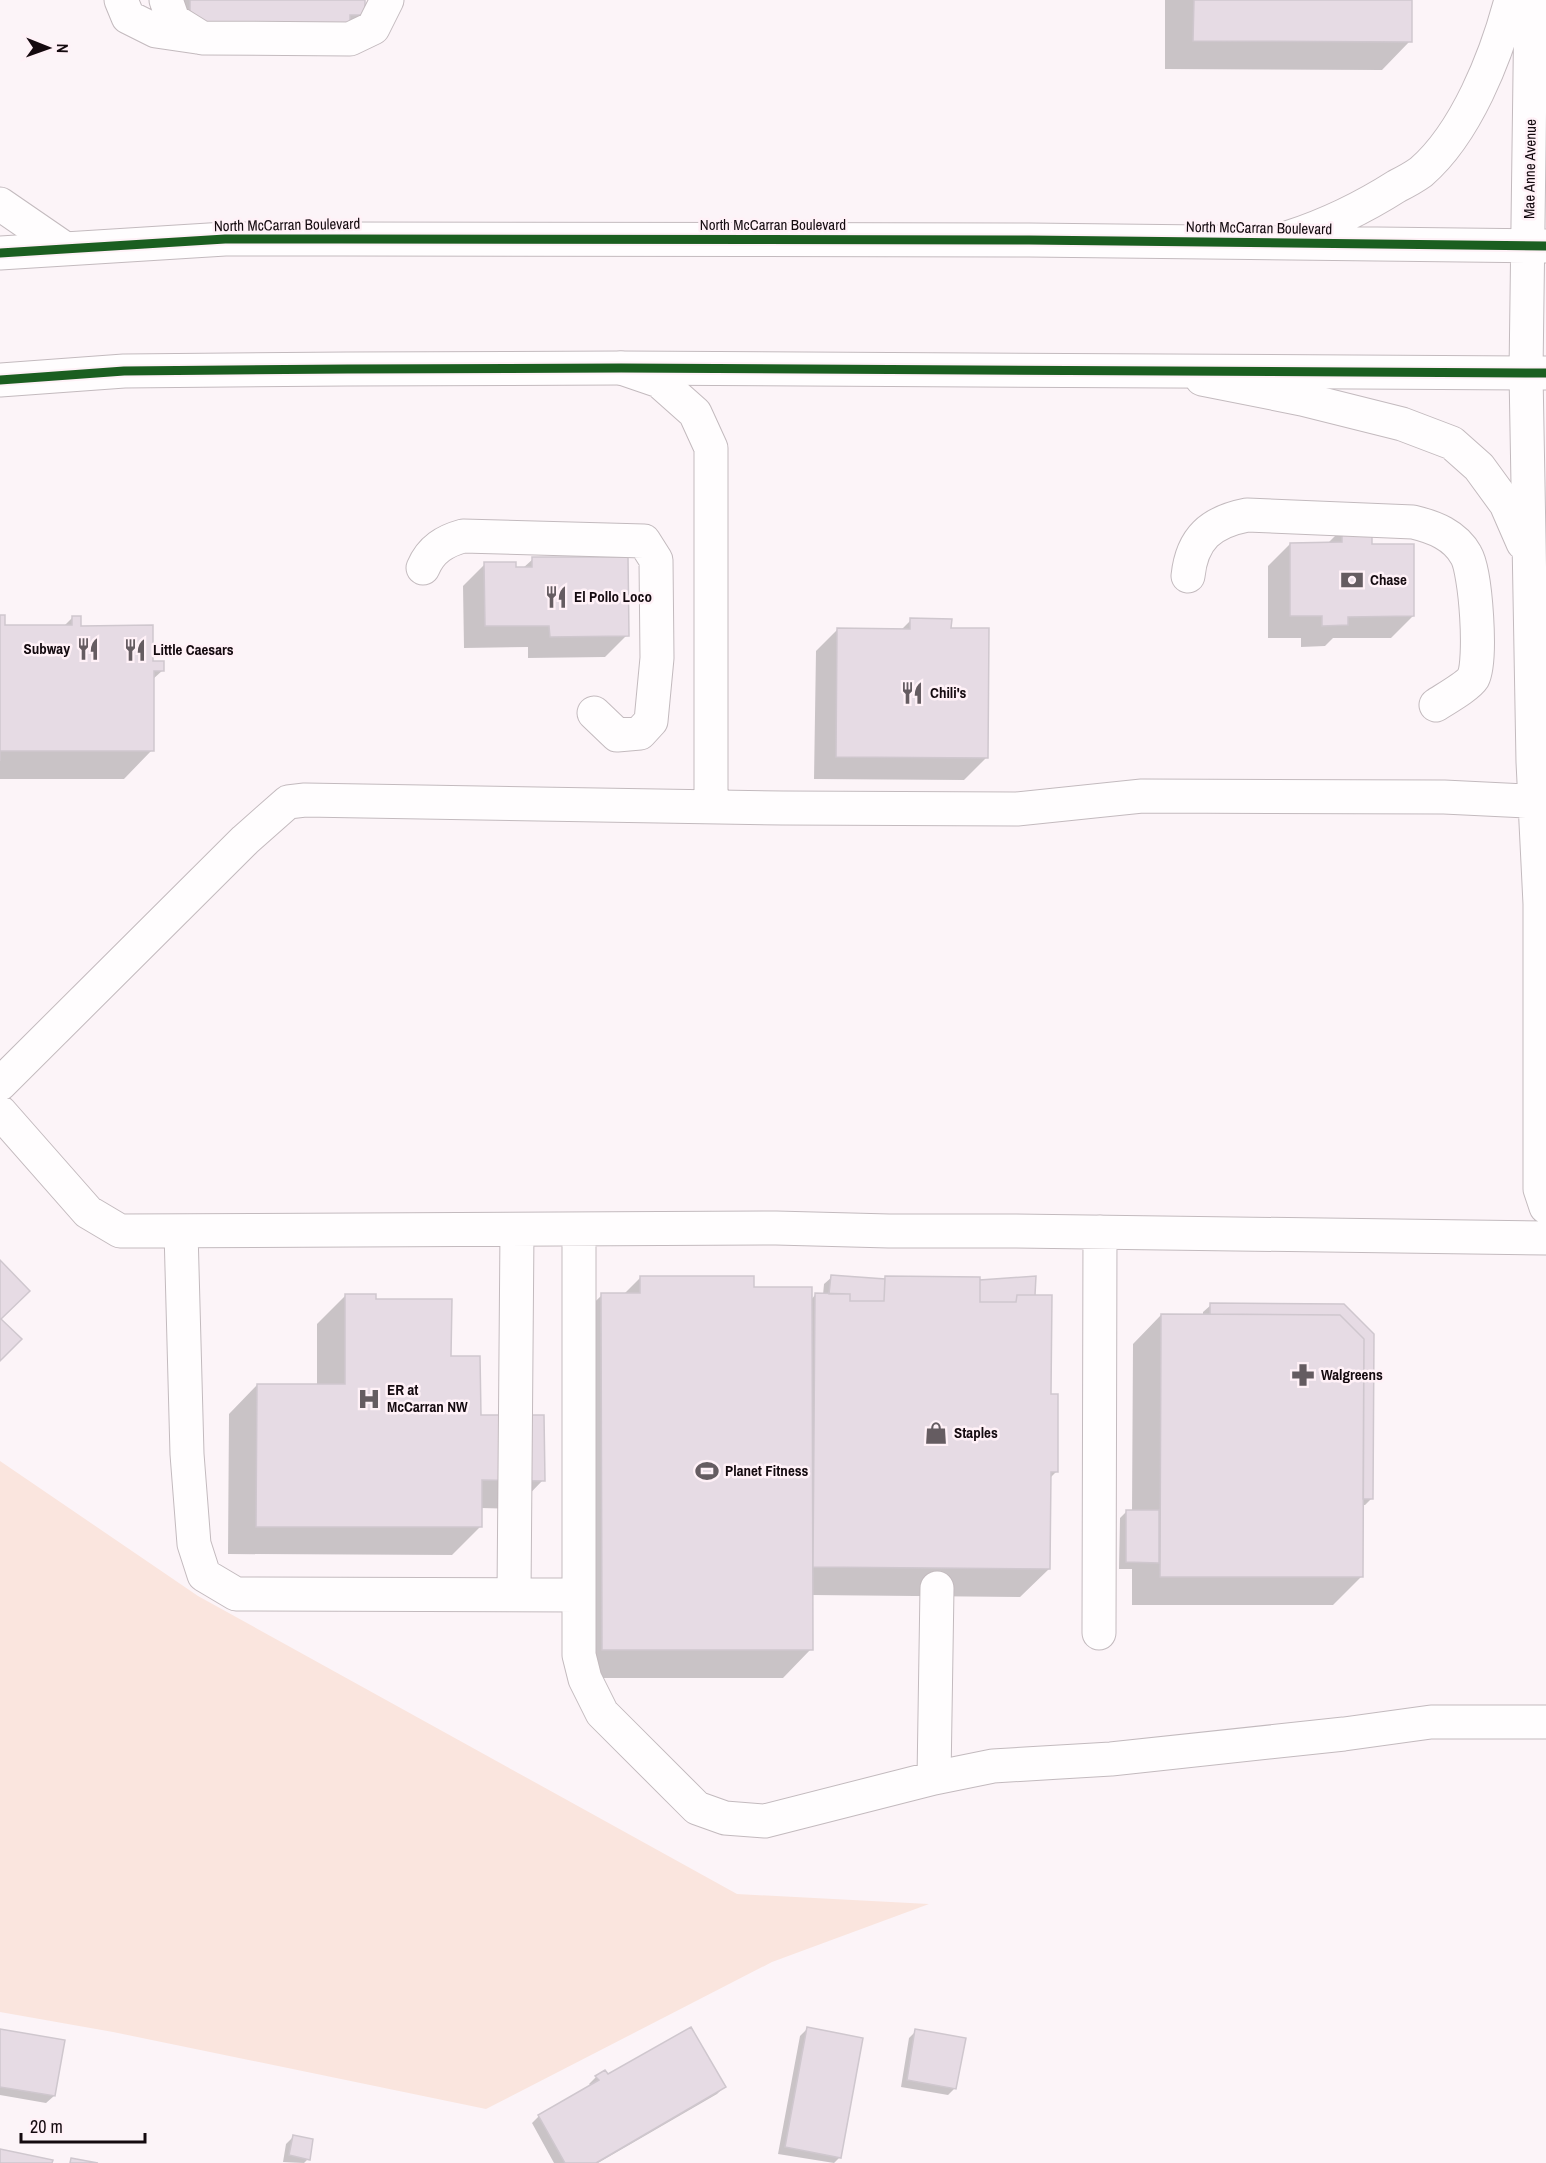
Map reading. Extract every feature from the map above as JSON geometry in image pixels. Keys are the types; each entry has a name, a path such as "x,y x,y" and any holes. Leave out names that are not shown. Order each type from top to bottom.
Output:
{"main road":[{"path":"121,0 128,17 156,32 202,38 350,39 373,28 387,0"},
{"path":"166,0 173,21 202,38"},
{"path":"1170,242 1276,242 1300,234 1369,203 1420,172 1453,135 1481,86 1511,0"},
{"name":"Mae Anne Avenue","path":"1531,0 1538,246 1530,560 1541,802 1540,1189 1546,1207"},
{"path":"0,204 64,248"},
{"name":"North McCarran Boulevard","path":"0,253 237,239 1170,242 1538,246"},
{"path":"0,380 124,371 621,368 1536,373"},
{"path":"621,368 659,381 695,413 711,448 711,806"},
{"path":"1159,370 1302,399 1402,424 1452,443 1479,467 1506,504 1530,560"},
{"path":"1188,576 1194,549 1208,531 1225,519 1247,515 1413,522 1432,526 1451,538 1466,555 1473,576 1478,657 1472,678 1436,705"},
{"path":"423,568 428,555 448,540 463,536 644,541 656,560 657,658 651,721 640,733 617,735 594,714"},
{"path":"0,1084 245,840 288,802 305,800 1017,809 1142,796 1444,797 1541,802"},
{"path":"0,1112 88,1212 120,1231 776,1228 1546,1238"},
{"path":"579,1229 579,1655 585,1679 602,1713 697,1808 725,1818 765,1821 934,1778 993,1766 1111,1759 1344,1734 1431,1722 1546,1722"},
{"path":"514,1595 517,1230"},
{"path":"181,1231 187,1454 195,1544 204,1575 236,1594 579,1595"},
{"path":"1099,1633 1100,1232"},
{"path":"934,1778 938,1588"}],"shaded area":[{"path":"0,1461 198,1596 737,1894 929,1904 772,1962 486,2109 113,2032 0,2012"}],"building":[{"path":"190,0 365,0 365,15 350,15 350,26 190,23"},
{"path":"1194,0 1412,0 1412,42 1193,41"},
{"name":"Chase","path":"1342,527 1372,527 1372,544 1414,544 1414,616 1348,617 1348,625 1322,626 1322,616 1290,616 1290,543 1342,542"},
{"name":"El Pollo Loco","path":"532,557 628,557 629,636 550,637 549,626 485,626 484,562 516,562 516,567 532,567"},
{"path":"0,615 5,615 5,625 72,625 72,616 81,616 81,626 153,625 153,661 164,661 164,671 154,671 154,751 0,751"},
{"name":"Chili's","path":"910,618 952,619 951,628 989,628 988,758 836,757 837,628 910,629"},
{"path":"0,1260 30,1291 1,1319 22,1339 0,1361"},
{"path":"831,1275 885,1279 884,1301 850,1301 850,1294 829,1294"},
{"name":"Planet Fitness","path":"640,1276 754,1276 754,1287 812,1287 813,1650 602,1650 601,1293 640,1293"},
{"name":"Staples","path":"885,1276 980,1277 980,1302 1016,1302 1017,1295 1052,1295 1051,1394 1058,1394 1058,1472 1051,1472 1050,1569 813,1567 815,1293 850,1294 850,1301 884,1301"},
{"path":"1036,1276 1035,1295 1017,1295 1016,1302 980,1302 980,1280"},
{"name":"ER at McCarran NW","path":"345,1294 376,1294 376,1299 452,1299 451,1356 480,1356 481,1415 544,1415 545,1481 482,1480 482,1527 256,1527 257,1384 345,1384"},
{"path":"1210,1303 1344,1304 1374,1334 1373,1499 1363,1499 1364,1339 1340,1315 1210,1314"},
{"name":"Walgreens","path":"1161,1314 1340,1315 1364,1339 1363,1577 1160,1577"},
{"path":"1126,1510 1159,1510 1159,1563 1126,1562"},
{"path":"691,2027 726,2087 596,2163 565,2163 538,2115 599,2080 595,2076 605,2070 608,2074"},
{"path":"807,2027 863,2038 841,2158 785,2147"},
{"path":"0,2029 65,2040 55,2096 0,2087"},
{"path":"915,2029 966,2038 956,2089 907,2080"},
{"path":"293,2135 313,2139 310,2160 289,2155"},
{"path":"0,2149 53,2160 52,2163 0,2163"},
{"path":"71,2158 98,2163 70,2163"}],"cycle path":[{"path":"0,253 225,239 1029,240 1546,246"},
{"path":"0,380 124,371 347,369 621,368 1546,373"}],"place":[{"name":"Chase","path":"1352,580"},
{"name":"El Pollo Loco","path":"556,597"},
{"name":"Subway","path":"88,649"},
{"name":"Little Caesars","path":"135,650"},
{"name":"Chili's","path":"912,693"},
{"name":"Walgreens","path":"1303,1375"},
{"name":"ER at McCarran NW","path":"369,1399"},
{"name":"Staples","path":"936,1433"},
{"name":"Planet Fitness","path":"707,1471"}]}
